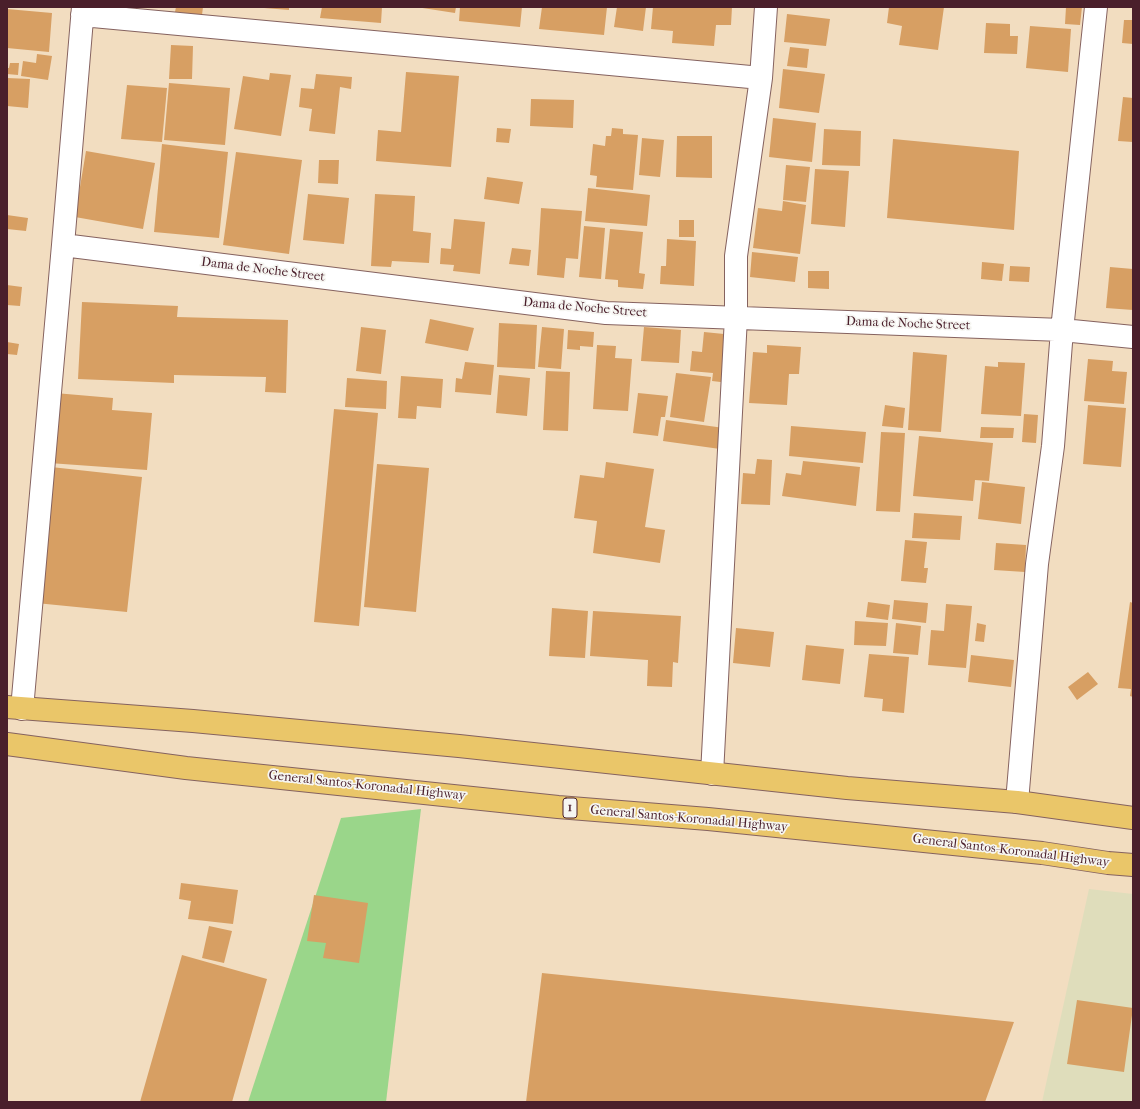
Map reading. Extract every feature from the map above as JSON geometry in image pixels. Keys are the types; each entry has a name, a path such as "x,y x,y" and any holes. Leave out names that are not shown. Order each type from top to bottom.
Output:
{"highway":[{"path":"14,708 201,721 459,746 846,788 1016,802 1133,818"},
{"name":"General Santos-Koronadal Highway","path":"7,744 186,768 558,807 708,818 1042,853 1108,863 1133,865"}],"street":[{"path":"712,774 736,317 736,256 761,78 766,7"},
{"path":"1016,802 1037,564 1053,446 1062,330 1096,7"},
{"path":"14,708 63,245 82,11 761,78"},
{"name":"Dama de Noche Street","path":"63,245 606,313 1062,330 1133,337"}],"shaded area":[{"path":"1089,889 1133,894 1133,1102 1042,1102"}],"green space":[{"path":"421,809 386,1102 248,1102 341,818"}],"building":[{"path":"176,7 203,7 202,15 175,12"},
{"path":"289,7 289,10 264,8"},
{"path":"322,7 382,7 381,23 320,18"},
{"path":"416,7 456,7 455,13"},
{"path":"460,7 522,7 520,27 459,21"},
{"path":"542,7 607,7 604,35 539,29"},
{"path":"617,7 646,7 643,31 614,27"},
{"path":"653,7 732,7 731,25 716,25 714,46 672,43 673,31 651,29"},
{"path":"889,7 944,7 938,50 899,45 902,26 887,23"},
{"path":"1066,7 1082,7 1080,25 1065,24"},
{"path":"7,9 52,13 49,52 7,48"},
{"path":"787,14 830,19 826,46 784,42"},
{"path":"1124,20 1133,20 1133,44 1122,43"},
{"path":"986,23 1010,24 1010,36 1018,36 1017,54 984,53"},
{"path":"1030,26 1071,29 1068,72 1026,68"},
{"path":"171,45 193,46 192,79 169,79"},
{"path":"790,47 809,49 807,68 787,66"},
{"path":"37,54 52,56 48,80 21,76 23,61 36,63"},
{"path":"10,63 19,63 18,75 7,74 7,68 9,68"},
{"path":"783,69 825,74 819,113 779,108"},
{"path":"406,72 459,76 451,167 376,161 378,130 401,132"},
{"path":"270,73 291,75 281,136 234,129 243,76 269,80"},
{"path":"316,74 352,77 351,89 340,87 335,134 309,131 312,109 299,107 301,88 314,89"},
{"path":"7,78 30,79 28,108 7,106"},
{"path":"169,83 230,88 225,145 164,140"},
{"path":"127,85 167,88 162,142 121,139"},
{"path":"1123,97 1133,98 1133,142 1118,141"},
{"path":"531,99 574,100 573,128 530,126"},
{"path":"773,118 816,123 812,162 769,157"},
{"path":"497,128 511,129 509,143 496,142"},
{"path":"612,128 623,129 623,134 638,135 633,190 596,187 597,176 590,175 593,144 605,146 606,136 611,136"},
{"path":"824,129 861,131 860,166 822,165"},
{"path":"677,136 712,136 712,178 676,177"},
{"path":"642,138 664,140 660,177 639,175"},
{"path":"893,139 1019,151 1014,230 887,218"},
{"path":"162,144 228,152 219,238 154,232"},
{"path":"86,151 155,163 143,229 75,217"},
{"path":"236,152 302,160 289,254 223,245"},
{"path":"319,160 339,160 338,184 318,183"},
{"path":"786,165 810,167 806,202 783,200"},
{"path":"815,169 849,171 845,227 811,224"},
{"path":"487,177 523,182 519,204 484,199"},
{"path":"588,188 650,195 647,226 585,221"},
{"path":"308,194 349,198 344,244 303,240"},
{"path":"375,194 415,196 413,231 431,233 429,263 392,261 391,267 371,266"},
{"path":"783,201 806,205 800,254 753,248 758,208 782,211"},
{"path":"541,208 582,211 578,259 566,258 564,278 537,275"},
{"path":"7,215 28,218 26,231 7,229"},
{"path":"454,219 485,222 480,274 453,271 454,265 440,264 441,248 451,249"},
{"path":"679,220 694,220 694,237 679,237"},
{"path":"584,226 605,228 601,279 579,277"},
{"path":"610,229 643,232 639,273 645,274 643,289 618,287 618,280 605,279"},
{"path":"667,239 696,241 694,286 660,284 661,266 666,266"},
{"path":"512,248 531,250 529,266 509,264"},
{"path":"752,252 798,257 795,282 750,277"},
{"path":"982,262 1004,264 1002,281 981,279"},
{"path":"1010,266 1030,267 1029,282 1009,281"},
{"path":"1110,267 1133,269 1133,310 1106,308"},
{"path":"808,271 829,271 829,289 808,288"},
{"path":"7,285 22,287 20,306 7,305"},
{"path":"82,302 178,306 177,317 288,320 286,393 265,392 266,377 174,375 174,383 78,379"},
{"path":"430,319 474,328 468,351 425,343"},
{"path":"499,323 537,325 535,369 497,367"},
{"path":"361,327 386,330 381,374 356,371"},
{"path":"542,327 564,329 561,369 538,367"},
{"path":"644,327 681,330 679,363 641,361"},
{"path":"568,330 594,332 593,347 580,346 580,350 567,349"},
{"path":"704,332 734,335 729,383 712,381 713,373 690,371 692,351 702,352"},
{"path":"7,342 19,344 17,355 7,354"},
{"path":"597,345 616,346 615,358 632,359 628,411 593,409"},
{"path":"767,345 801,347 799,374 789,374 787,405 749,403 753,352 767,353"},
{"path":"913,352 947,355 941,432 908,430"},
{"path":"1088,359 1113,361 1112,371 1127,372 1124,404 1084,401"},
{"path":"465,362 494,365 491,395 455,392 456,378 462,379"},
{"path":"998,362 1025,363 1021,416 981,414 985,366 998,367"},
{"path":"546,371 570,372 568,431 543,430"},
{"path":"676,373 711,377 704,422 670,417"},
{"path":"499,375 530,378 527,416 496,413"},
{"path":"401,376 443,379 441,408 417,406 416,419 398,418"},
{"path":"347,378 387,381 386,409 345,407"},
{"path":"55,393 113,398 112,410 152,413 147,470 49,463"},
{"path":"638,393 668,396 665,417 661,417 658,436 633,433"},
{"path":"885,405 905,408 903,428 882,426"},
{"path":"1088,405 1126,408 1121,467 1083,464"},
{"path":"334,409 378,413 359,626 314,622"},
{"path":"1024,414 1038,415 1036,443 1022,442"},
{"path":"666,420 724,428 720,449 663,441"},
{"path":"791,426 866,432 863,463 789,456"},
{"path":"981,427 1014,428 1013,438 980,438"},
{"path":"881,432 905,433 900,512 876,511"},
{"path":"919,436 993,443 989,481 975,480 973,501 913,496"},
{"path":"757,459 772,460 770,505 741,504 743,473 755,474"},
{"path":"803,461 860,467 856,506 782,496 786,473 801,475"},
{"path":"606,462 654,469 645,527 665,530 660,563 593,553 597,521 574,518 580,475 604,478"},
{"path":"377,464 429,468 416,612 364,607"},
{"path":"51,467 142,477 127,612 36,603"},
{"path":"982,482 1025,487 1021,524 978,519"},
{"path":"914,513 962,516 960,540 912,538"},
{"path":"905,540 927,542 924,568 928,568 926,583 901,581"},
{"path":"996,543 1026,545 1025,572 994,570"},
{"path":"894,600 928,603 926,623 892,619"},
{"path":"868,602 890,605 888,620 866,617"},
{"path":"1130,602 1133,603 1133,697 1130,696 1131,689 1118,688"},
{"path":"946,604 972,606 966,668 928,665 931,630 944,631"},
{"path":"552,608 588,611 585,658 549,656"},
{"path":"593,611 681,616 678,663 673,662 672,687 647,686 648,660 590,656"},
{"path":"855,621 888,623 886,646 854,645"},
{"path":"896,623 921,626 918,655 893,653"},
{"path":"977,623 986,625 984,642 975,641"},
{"path":"736,628 774,632 770,667 733,663"},
{"path":"806,645 844,649 840,684 802,680"},
{"path":"869,654 909,657 904,713 882,711 883,699 864,697"},
{"path":"971,655 1014,660 1011,687 968,682"},
{"path":"1088,672 1098,684 1077,700 1068,687"},
{"path":"181,883 238,890 233,924 188,919 191,901 179,899"},
{"path":"314,895 368,903 359,963 323,958 326,943 307,941"},
{"path":"209,926 232,931 224,963 202,958"},
{"path":"182,955 267,979 232,1102 140,1102"},
{"path":"542,973 1014,1022 985,1102 526,1102"},
{"path":"1077,1000 1133,1008 1124,1072 1067,1064"}]}
